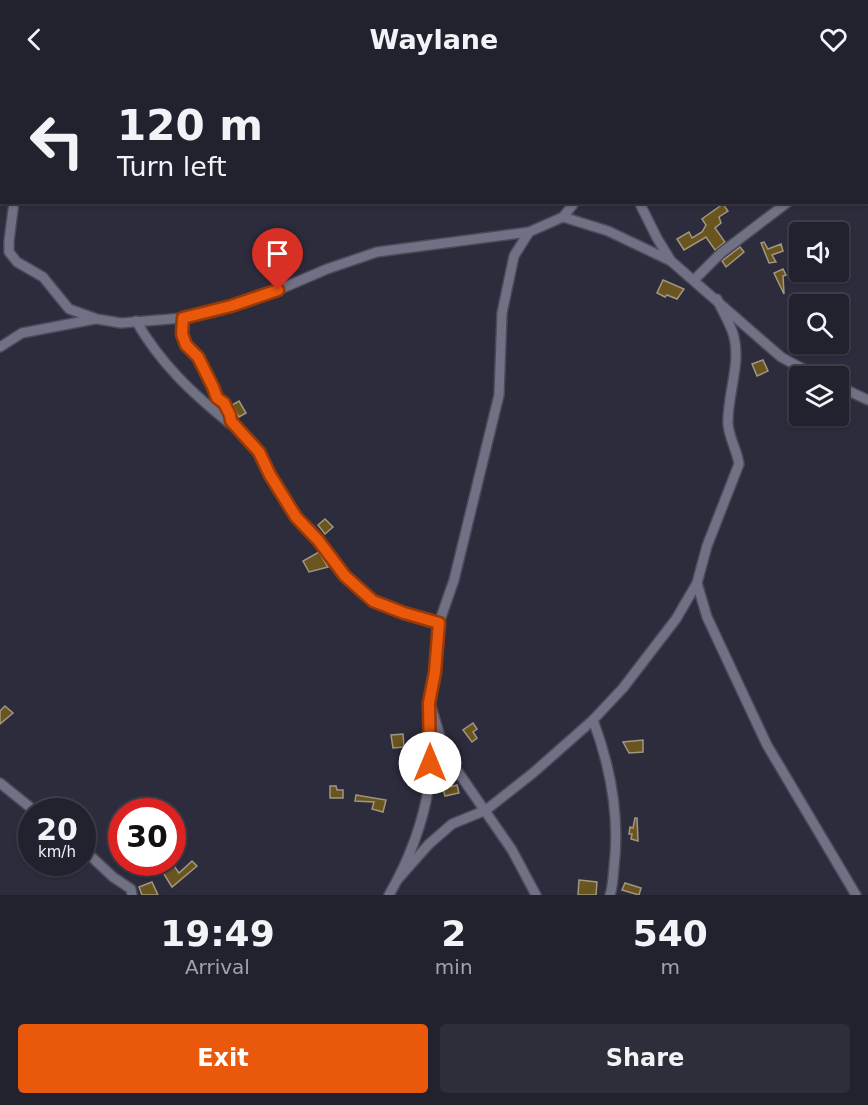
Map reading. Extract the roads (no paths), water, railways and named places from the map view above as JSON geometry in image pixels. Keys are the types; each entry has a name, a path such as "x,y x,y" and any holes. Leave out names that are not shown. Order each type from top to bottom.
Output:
{"street":[{"path":"14,204 9,252 17,262 43,277 69,309 97,319 121,323 183,318 231,306 377,252 530,232 564,217 574,204"},
{"path":"640,204 671,261"},
{"path":"694,280 721,253 785,204"},
{"path":"564,217 608,231 671,261 781,357 798,366"},
{"path":"389,895 414,841 430,784 429,703 435,672 439,623 454,580 499,395 502,313 514,256 530,232"},
{"path":"398,879 429,844 452,824 486,810 533,773 593,720 651,653 676,619 697,583 707,546 739,464 738,452 728,426 736,358 734,336 717,299"},
{"path":"183,318 182,334 186,345 198,357 217,398 224,403 231,421 259,452 270,475 296,517 318,540 345,576 373,601 439,623"},
{"path":"0,347 22,333 97,319"},
{"path":"136,321 185,386 229,423 231,421"},
{"path":"849,391 868,400"},
{"path":"697,583 707,617 767,745 856,895"},
{"path":"429,703 445,753 512,850 536,895"},
{"path":"593,720 604,750 616,813 616,848 610,895"},
{"path":"0,783 19,798"},
{"path":"96,861 113,877 131,889 132,895"}]}
